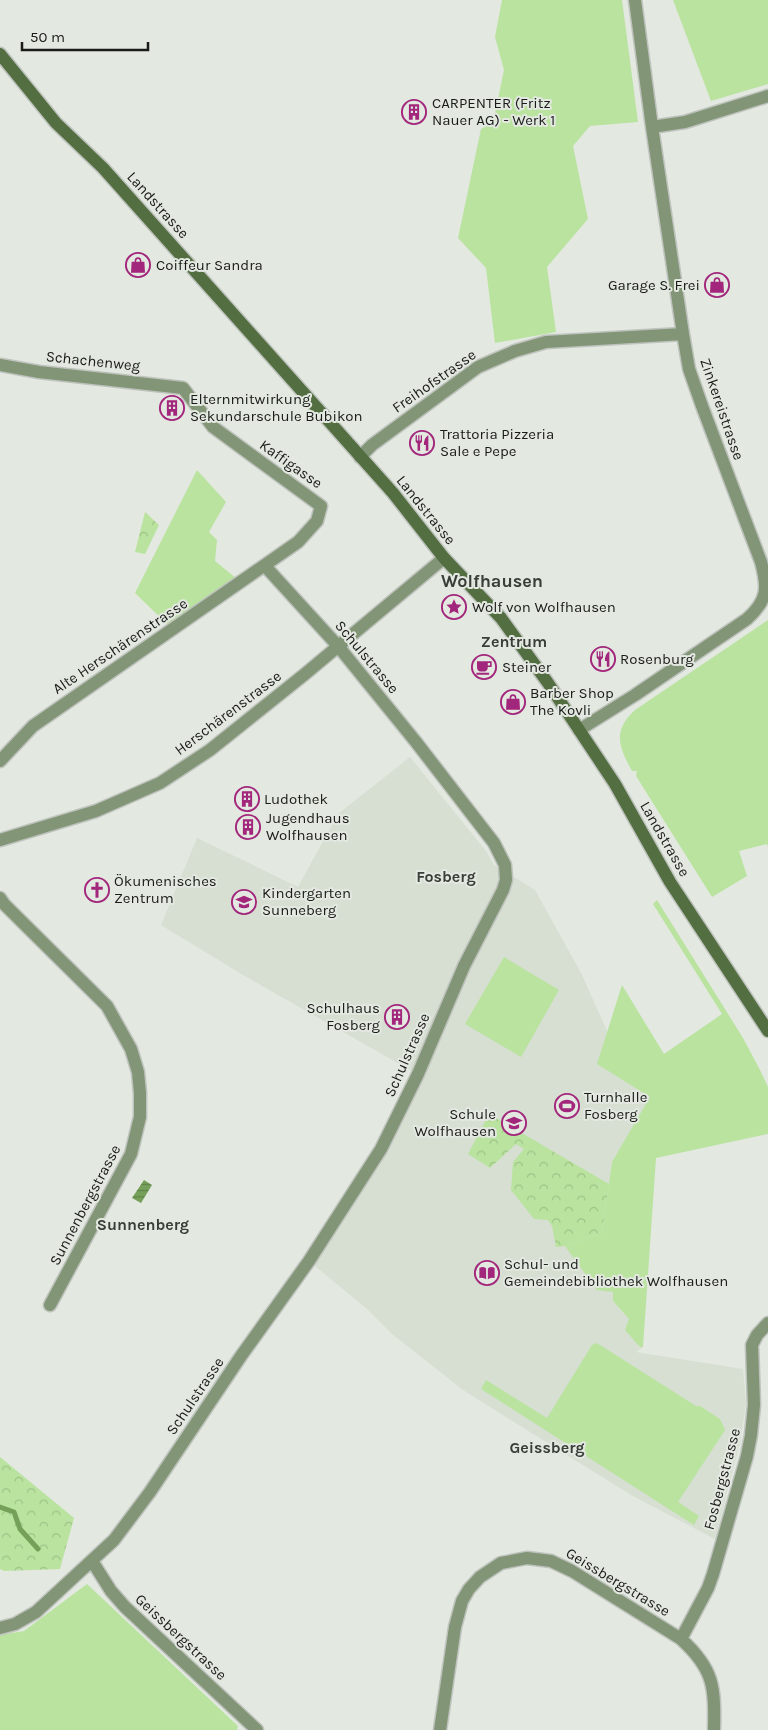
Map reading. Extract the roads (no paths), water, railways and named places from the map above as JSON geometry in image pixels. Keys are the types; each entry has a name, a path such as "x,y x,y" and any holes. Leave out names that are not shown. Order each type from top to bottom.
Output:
{"main road":[{"name":"Landstrasse","path":"0,54 56,123 103,168 393,493 444,558 501,618 534,663 618,789 670,882 768,1030"}],"street":[{"name":"Zinkereistrasse","path":"579,730 635,695 747,618 766,599 762,568 689,369 652,127 635,0"},
{"path":"652,127 684,122 768,96"},
{"name":"Freihofstrasse","path":"360,457 372,444 458,381 478,368 515,350 546,342 683,334"},
{"name":"Schachenweg","path":"0,365 39,372 183,388"},
{"name":"Kaffigasse","path":"183,388 213,427 321,506 317,521 298,542 265,566"},
{"name":"Herschärenstrasse","path":"0,840 96,811 160,784 210,750 444,558"},
{"name":"Schulstrasse","path":"0,1628 15,1624 36,1612 114,1540 150,1492 309,1261 381,1149 418,1074 464,966 503,890 506,880 505,865 494,843 416,742 338,646 265,566"},
{"name":"Alte Herschärenstrasse","path":"0,761 33,726 265,566"},
{"name":"Sunnenbergstrasse","path":"0,898 107,1006 131,1049 140,1086 140,1117 131,1154 50,1305"},
{"name":"Fosbergstrasse","path":"681,1639 708,1588 747,1456 754,1405 752,1349 757,1335 768,1323"},
{"name":"Geissbergstrasse","path":"440,1730 455,1627 462,1601 469,1589 480,1578 501,1563 526,1558 556,1563 681,1639 700,1658 711,1679 714,1698 714,1730"},
{"name":"Geissbergstrasse","path":"92,1561 111,1591 125,1607 257,1730"}],"waterway":[{"path":"0,1507 14,1512 20,1529 38,1549"}],"place":[{"name":"CARPENTER (Fritz Nauer AG) - Werk 1","path":"414,112"},
{"name":"Coiffeur Sandra","path":"138,265"},
{"name":"Garage S. Frei","path":"717,285"},
{"name":"Elternmitwirkung Sekundarschule Bubikon","path":"172,408"},
{"name":"Trattoria Pizzeria Sale e Pepe","path":"422,443"},
{"name":"Wolf von Wolfhausen","path":"454,607"},
{"name":"Rosenburg","path":"603,659"},
{"name":"Steiner","path":"484,667"},
{"name":"Barber Shop The Kovli","path":"513,702"},
{"name":"Ludothek","path":"247,799"},
{"name":"Jugendhaus Wolfhausen","path":"248,827"},
{"name":"Ökumenisches Zentrum","path":"97,890"},
{"name":"Kindergarten Sunneberg","path":"244,902"},
{"name":"Schulhaus Fosberg","path":"397,1017"},
{"name":"Turnhalle Fosberg","path":"567,1106"},
{"name":"Schule Wolfhausen","path":"514,1123"},
{"name":"Schul- und Gemeindebibliothek Wolfhausen","path":"487,1273"}],"district":[{"name":"Wolfhausen","path":"492,581"},
{"name":"Zentrum","path":"514,641"},
{"name":"Fosberg","path":"446,876"},
{"name":"Sunnenberg","path":"143,1224"},
{"name":"Geissberg","path":"547,1447"}]}
